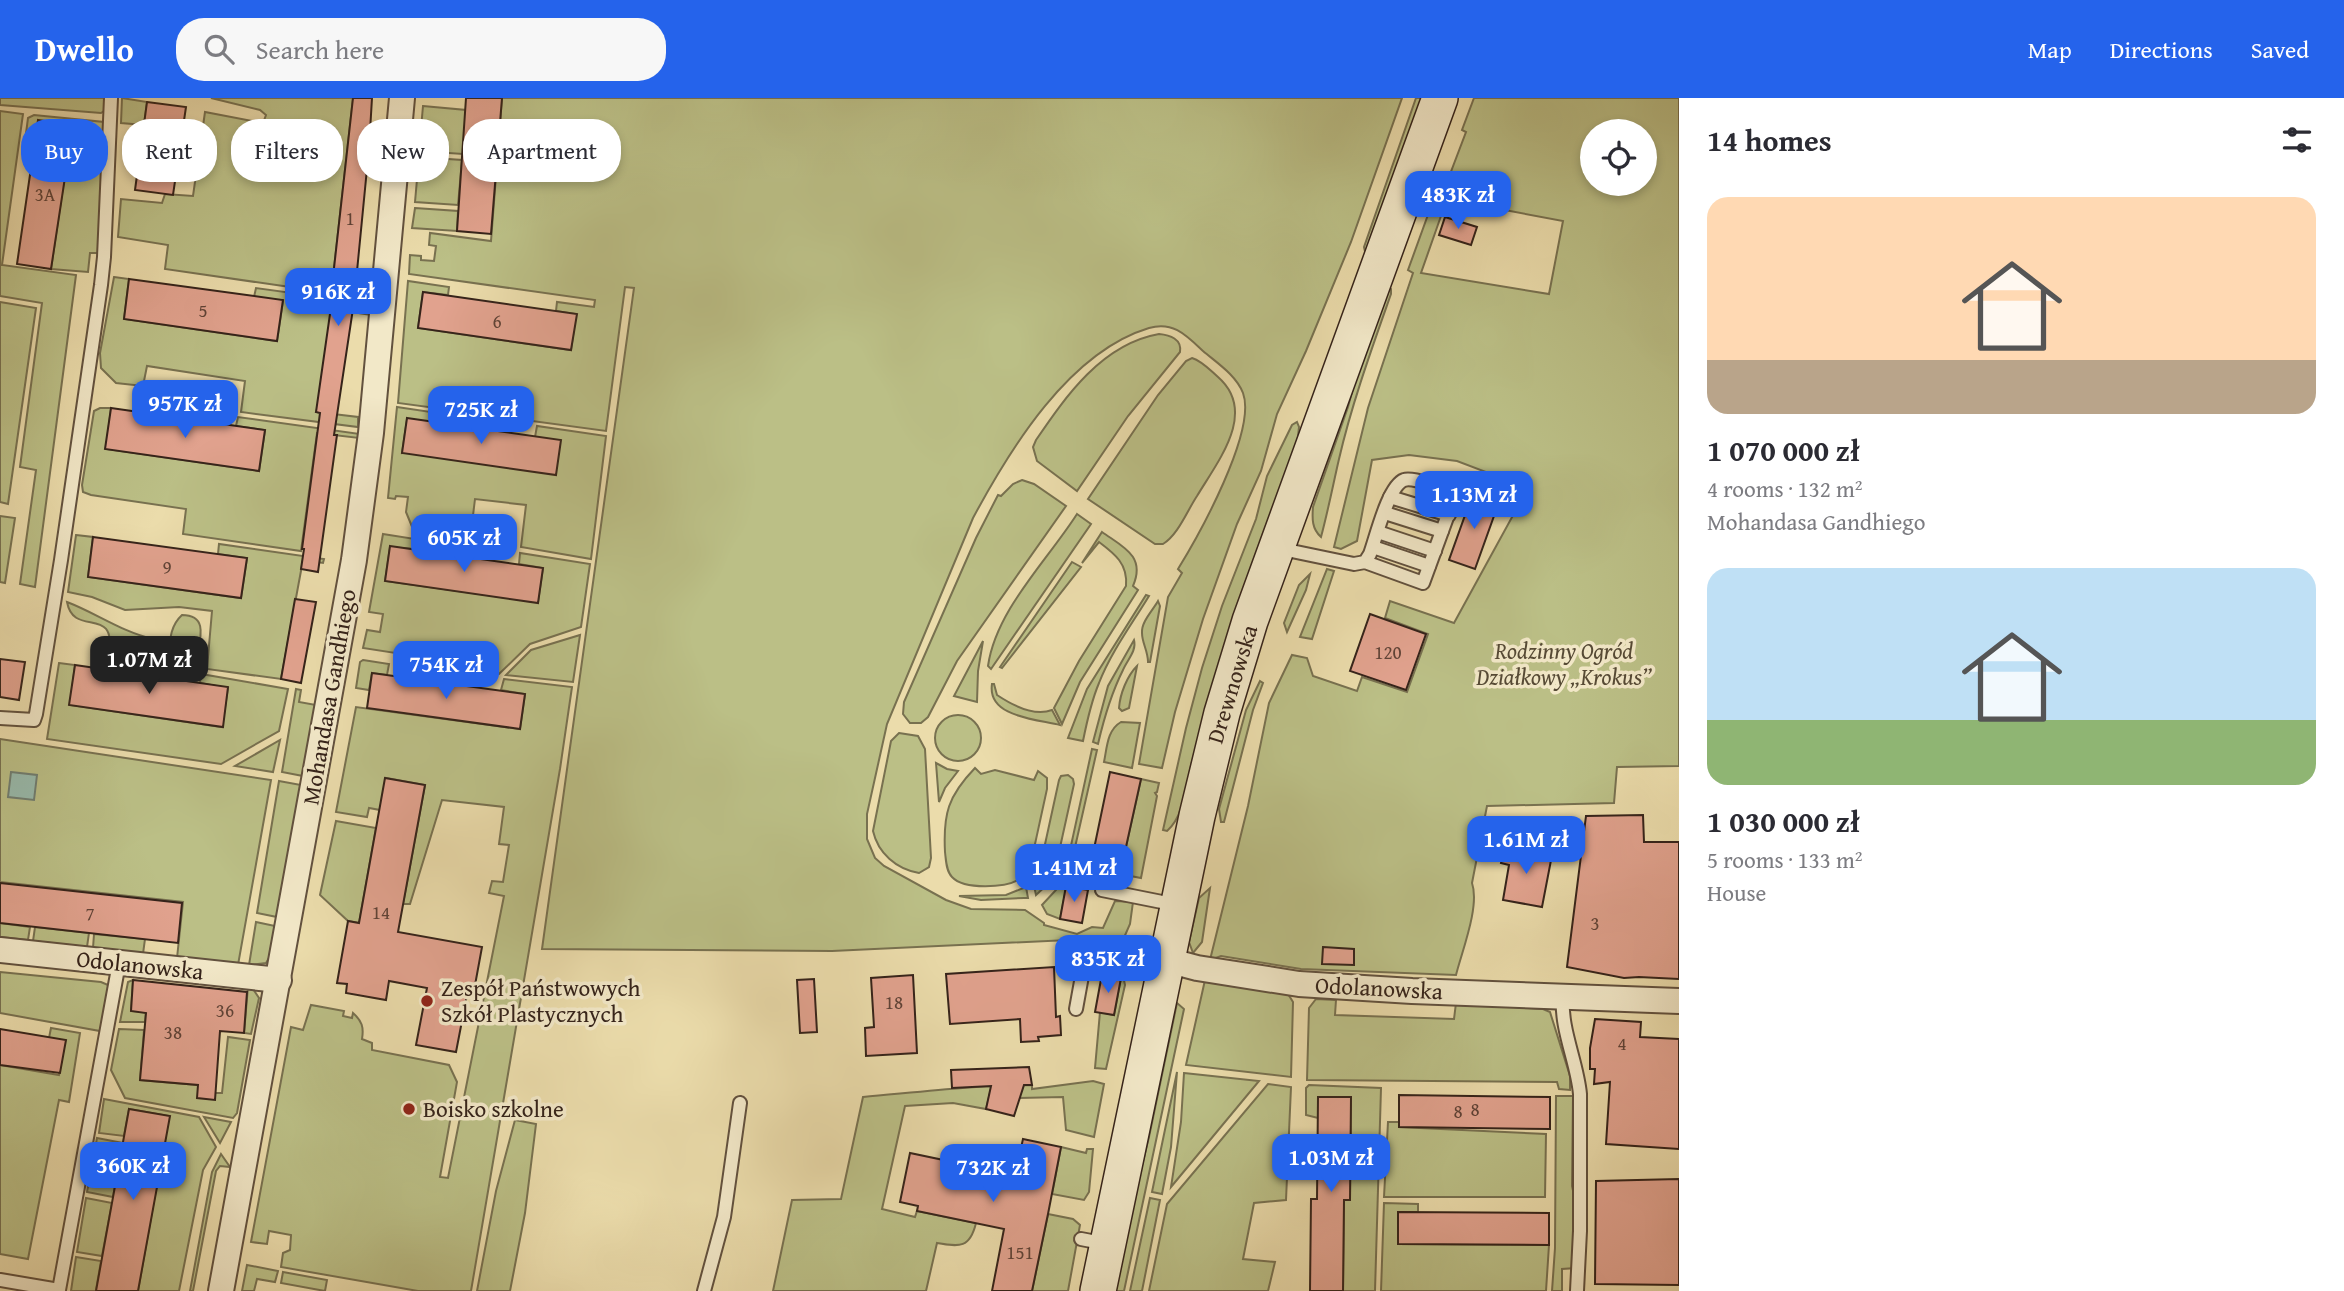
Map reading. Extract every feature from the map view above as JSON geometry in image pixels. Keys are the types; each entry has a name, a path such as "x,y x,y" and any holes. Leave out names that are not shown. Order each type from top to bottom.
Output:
{"main road":[{"name":"Drewnowska","path":"1098,1291 1095,1241 1167,959 1222,713 1251,621 1440,98"}],"street":[{"name":"Mohandasa Gandhiego","path":"221,1291 354,560 368,458 402,98"},
{"name":"Odolanowska","path":"0,950 279,980"},
{"name":"Odolanowska","path":"1083,954 1129,950 1197,968 1299,984 1679,1001"}],"lane":[{"path":"0,718 34,720 38,703 101,285 111,98"},
{"path":"1277,548 1354,564 1365,562 1423,583 1453,501 1451,493 1410,479 1402,481 1390,497 1365,562"},
{"path":"1390,497 1448,515"},
{"path":"1385,513 1442,531"},
{"path":"1378,532 1435,551"},
{"path":"1373,547 1429,566"},
{"path":"1102,890 1179,905"},
{"path":"1076,1009 1084,965 1083,954"},
{"path":"0,1280 58,1291 118,963"},
{"path":"1563,995 1561,1013 1579,1080 1580,1094 1581,1212 1577,1291"},
{"path":"704,1291 724,1216 740,1103"}],"green space":[{"path":"0,98 105,98 104,111 101,113 0,105"},
{"path":"122,98 147,102 145,119 122,119 121,123"},
{"path":"211,98 353,98 332,286 374,289 373,299 165,269 168,245 118,237 121,199 162,203 165,194 193,196 195,182 217,182 217,119 204,119 205,112 242,119 231,119 231,182 343,182 343,119 264,119 266,115 260,110"},
{"path":"502,98 1402,98 1351,242 1277,414 1261,471 1237,524 1203,619 1175,712 1162,768 1139,764 1168,597 1182,573 1178,569 1224,482 1242,432 1245,410 1243,393 1231,375 1185,335 1165,326 1149,328 1120,340 1093,358 1068,380 1024,434 973,518 887,724 867,814 867,839 875,858 884,866 946,900 971,909 1025,910 1044,925 1077,934 1092,927 1103,928 1115,901 1133,902 1130,924 1123,940 1090,939 832,951 542,949 634,288 625,287 606,431 398,403 408,281 449,287 448,295 423,292 418,328 571,350 576,314 556,311 557,302 594,307 595,300 409,274 410,255 421,256 421,260 434,261 436,246 429,245 430,233 491,241 496,182 621,182 621,119 500,119"},
{"path":"1416,98 1426,98 1366,256 1364,247"},
{"name":"Rodzinny Ogród Działkowy „Krokus”","path":"1474,98 1679,98 1679,766 1617,767 1614,803 1487,806 1472,883 1472,916 1456,975 1301,969 1221,956 1210,960 1248,806 1269,703 1292,655 1307,658 1313,676 1357,691 1362,677 1407,692 1428,634 1385,618 1390,601 1454,623 1528,488 1457,461 1409,455 1372,460 1357,541 1341,549 1334,547 1368,408 1413,273 1408,270 1429,212 1441,216 1421,273 1549,294 1563,221 1441,198 1466,132 1462,130"},
{"path":"423,106 466,110 465,119 463,119 463,154 449,153 449,119 422,119"},
{"path":"0,111 23,114 2,265 76,275 35,587 20,584 36,470 20,467 42,303 0,296"},
{"path":"34,115 74,119 28,119"},
{"path":"449,159 462,160 458,205 415,202 417,182 449,182"},
{"path":"64,182 102,182 99,253 90,253 88,272 51,269"},
{"path":"415,208 458,211 457,231 412,228"},
{"path":"114,277 129,279 124,319 277,341 283,301 254,297 256,288 373,304 372,315 352,312 316,412 358,417 358,427 241,412 245,381 147,366 143,386 116,383 101,368 100,353"},
{"path":"1386,285 1391,289 1391,294 1350,417 1321,537 1313,524 1313,507"},
{"path":"0,302 36,308 8,504 0,502"},
{"path":"1159,334 1177,341 1180,352 1128,416 1077,491 1037,461 1033,447 1036,440 1073,390 1103,360 1139,340"},
{"path":"1192,358 1218,377 1229,391 1235,405 1234,421 1223,452 1178,529 1163,544 1155,544 1088,499 1158,395 1186,361"},
{"path":"397,407 431,412 430,422 407,419 402,453 535,437 537,426 606,436 591,559 521,547 526,505 475,499 470,540 415,534 406,512 408,497 388,498"},
{"path":"111,408 106,449 259,471 265,430 236,426 238,417 360,434 359,438 317,433 301,551 183,534 186,509 83,492 94,411"},
{"path":"1297,422 1299,427 1296,454 1216,684 1192,762 1184,799 1178,817 1167,831 1163,830 1186,728 1222,606 1256,519 1267,476 1292,425"},
{"path":"1022,480 1034,484 1066,506 957,661 928,717 921,723 910,723 903,714 904,702 976,538 998,495 1001,496 1013,484"},
{"path":"1077,514 1091,524 991,669 988,666 1001,625 1024,587"},
{"path":"0,516 15,518 5,583 0,582"},
{"path":"1102,532 1130,553 1137,567 1133,586 1138,590 1080,682 1062,724 1054,708 1079,661 1126,586 1123,566 1115,555 1099,542 1082,563"},
{"path":"383,534 415,539 414,549 390,547 385,581 538,602 543,568 519,564 520,553 590,564 581,627 530,644 499,674 396,660 396,653 363,648 367,630 380,632 383,614 369,612"},
{"path":"76,535 93,537 88,577 241,598 247,558 218,554 219,544 324,559 323,563 303,560 281,679 207,669 212,611 179,607 125,610 92,597 68,592"},
{"path":"1072,562 1081,567 1002,668 1000,667"},
{"path":"1327,569 1334,571 1312,639 1300,637"},
{"path":"1310,574 1306,590 1287,632 1284,623 1299,585"},
{"path":"1146,595 1149,596 1116,649 1096,690 1083,741 1068,738 1087,689"},
{"path":"1158,601 1160,606 1148,662 1142,629"},
{"path":"67,602 131,632 153,639 151,661 109,655 110,639 107,630 101,625 78,619 71,613"},
{"path":"182,615 195,618 200,626 198,650 175,655 169,652 171,637 175,623"},
{"path":"580,635 573,682 506,675 531,650"},
{"path":"1134,640 1133,652 1111,697 1098,744 1093,742 1108,686"},
{"path":"983,641 977,702 954,696"},
{"path":"363,660 389,664 387,675 372,673 369,690 356,688 360,662"},
{"path":"59,663 75,665 70,705 222,727 228,688 200,683 201,674 288,689 279,731 221,764 47,739"},
{"path":"1137,666 1129,708 1122,711 1119,708 1122,691"},
{"name":"Zespół Państwowych Szkół Plastycznych","path":"504,679 572,687 471,1291 418,1291 281,1267 283,1253 290,1250 291,1235 269,1231 267,1244 251,1242 291,1027 303,1030 311,1005 344,1011 343,1016 352,1018 353,1013 362,1024 362,1039 372,1043 372,1050 449,1065 457,1082 440,1177 448,1178 504,896 489,893 492,881 503,882 509,845 499,844 504,807 442,800 410,904 403,904 425,785 386,778 380,810 369,808 367,817 336,812 356,707 520,729 525,694 501,690"},
{"path":"1260,681 1263,683 1253,710 1224,822 1221,822 1219,809 1246,710"},
{"path":"992,684 997,695 1016,706 1038,712 1052,710 1060,725 1015,715 1005,710 993,695"},
{"path":"296,689 301,690 299,702 316,705 303,776 282,772"},
{"path":"958,715 974,722 981,738 974,754 958,761 942,754 935,738 942,722"},
{"path":"1121,722 1140,723 1132,768 1104,762 1110,734"},
{"path":"899,733 918,736 925,749 931,858 929,867 919,873 903,868 889,859 875,839 873,831 891,741"},
{"path":"0,739 271,780 238,965 177,958 183,902 0,882"},
{"path":"280,740 273,772 235,766"},
{"path":"1092,749 1097,750 1071,865 1067,864"},
{"path":"936,763 958,771 945,788 939,802"},
{"path":"975,768 981,774 995,770 1034,780 1038,771 1047,778 1030,867 1023,877 1014,882 975,886 958,881 947,869 946,816 953,797"},
{"path":"1068,775 1074,784 1057,861 1042,858 1059,780 1061,776"},
{"path":"1141,779 1159,783 1141,878 1120,874"},
{"path":"279,781 301,785 277,917 257,913"},
{"path":"336,821 376,828 359,923 348,921 320,895"},
{"path":"1041,863 1056,866 1050,882 1036,895 1033,881"},
{"path":"1065,868 1070,869 1060,919 1047,914 1042,905 1056,890"},
{"path":"1026,887 1028,898 981,900 959,896 1006,895"},
{"path":"1210,888 1202,942 1193,953 1189,942 1199,898"},
{"path":"256,922 275,926 266,963 249,965"},
{"path":"0,923 30,927 28,940 0,937"},
{"path":"35,927 89,933 87,947 33,941"},
{"path":"94,934 145,939 143,954 93,948"},
{"path":"1120,962 1125,985 1106,1069 1095,1068 1100,1012 1114,1015 1121,978"},
{"path":"0,972 101,982 108,985 100,1031 0,1013"},
{"path":"133,980 131,1011 146,1012 145,1022 120,1022 128,982"},
{"path":"1205,980 1288,994 1293,1002 1291,1077 1186,1065"},
{"path":"248,987 253,989 259,998 251,1034 244,1033"},
{"path":"1316,999 1336,1000 1335,1015 1454,1019 1456,1003 1543,1009 1550,1012 1570,1076 1570,1090 1559,1089 1557,1082 1307,1080 1309,1008"},
{"path":"1177,1003 1184,1009 1124,1291 1111,1291 1149,1137"},
{"path":"51,1028 80,1033 69,1102 59,1100 28,1259 0,1254 0,1065 59,1075 65,1041 49,1038"},
{"path":"119,1029 144,1030 140,1080 198,1085 215,1093 222,1093 228,1037 250,1040 237,1113 233,1118 125,1098 111,1070"},
{"path":"1177,1072 1171,1147 1162,1194 1152,1192"},
{"path":"1184,1073 1259,1081 1171,1187 1181,1122"},
{"path":"1093,1081 1104,1084 1094,1137 1066,1130 1063,1097 1019,1098 990,1093 986,1109 953,1103 905,1106 882,1209 915,1217 917,1211 976,1223 971,1237 963,1244 937,1243 926,1291 773,1291 792,1200 841,1199 863,1097 989,1086 1032,1085 1032,1089"},
{"path":"1268,1084 1291,1087 1286,1200 1254,1203 1243,1259 1275,1262 1268,1291 1149,1291 1167,1204"},
{"path":"1309,1085 1381,1088 1375,1291 1343,1291 1344,1200 1350,1199 1351,1098 1319,1097 1318,1118 1306,1115 1306,1088"},
{"path":"1556,1096 1573,1096 1572,1186 1577,1210 1576,1268 1562,1269 1562,1291 1552,1291 1555,1248"},
{"path":"104,1099 199,1117 216,1147 203,1170 179,1291 138,1291 169,1116 129,1109 124,1136 99,1133"},
{"path":"204,1117 231,1122 220,1143"},
{"path":"515,1120 536,1124 525,1213 510,1291 477,1291 496,1191"},
{"path":"1388,1122 1399,1122 1399,1127 1546,1134 1545,1197 1384,1197"},
{"path":"97,1138 123,1143 113,1197 87,1192"},
{"path":"1061,1147 1086,1153 1087,1149 1093,1149 1089,1192 1084,1200 1052,1194"},
{"path":"221,1154 230,1167 220,1166 216,1171 193,1291 190,1291 212,1172"},
{"path":"86,1198 112,1203 102,1256 77,1252"},
{"path":"1150,1198 1160,1200 1142,1291 1130,1291"},
{"path":"1384,1203 1418,1204 1418,1212 1398,1212 1398,1244 1549,1245 1546,1291 1381,1291"},
{"path":"1048,1214 1073,1219 1080,1225 1068,1291 1032,1291"},
{"path":"76,1257 101,1261 96,1290 102,1291 71,1291"},
{"path":"247,1265 278,1271 275,1282 257,1279 254,1291 242,1291"},
{"path":"283,1272 327,1280 325,1291 281,1283"}],"shaded area":[{"path":"11,772 37,775 34,800 8,797"}],"building":[{"path":"353,98 372,98 371,119 357,119 357,182 366,182 354,302 334,435 337,435 318,572 301,569 320,413 316,412"},
{"path":"466,98 502,98 500,119 465,119"},
{"path":"147,102 186,107 184,119 145,119"},
{"path":"463,142 463,182 495,182 491,234 457,231"},
{"path":"29,182 64,182 51,269 17,264"},
{"path":"136,182 175,182 173,195 135,190"},
{"path":"1445,217 1477,227 1471,245 1439,235"},
{"path":"129,279 283,300 277,341 124,319"},
{"path":"423,292 577,314 571,350 418,328"},
{"path":"111,408 265,430 259,471 105,449"},
{"path":"407,418 561,440 556,475 402,453"},
{"path":"1473,493 1499,502 1475,569 1449,560"},
{"path":"93,537 247,558 241,598 88,577"},
{"path":"390,546 543,568 538,603 385,581"},
{"path":"295,599 316,602 301,683 281,679"},
{"path":"1370,614 1426,634 1406,690 1350,671"},
{"path":"0,659 25,662 19,700 0,697"},
{"path":"75,665 228,687 223,727 69,705"},
{"path":"372,673 525,694 520,729 367,708"},
{"path":"1110,772 1141,779 1120,874 1090,868"},
{"path":"385,778 425,785 398,932 482,947 473,996 467,995 456,1052 416,1045 427,988 389,981 386,1000 346,993 347,984 337,983 348,921 359,923"},
{"path":"1643,815 1644,842 1679,842 1679,979 1624,978 1567,967 1586,816"},
{"path":"1505,845 1552,855 1542,907 1503,900 1509,865 1501,863"},
{"path":"0,883 182,903 178,943 0,923"},
{"path":"1066,886 1088,890 1082,923 1060,919"},
{"path":"1323,947 1354,949 1354,965 1322,964"},
{"path":"1054,967 1056,1017 1060,1016 1061,1035 1038,1037 1039,1041 1021,1042 1020,1019 950,1024 946,974"},
{"path":"1102,974 1121,978 1114,1015 1095,1012"},
{"path":"913,975 917,1053 866,1056 865,1028 874,1027 871,978"},
{"path":"814,979 817,1032 800,1033 797,980"},
{"path":"133,980 247,992 244,1033 220,1031 215,1100 197,1098 198,1085 140,1080 146,1013 131,1011"},
{"path":"1595,1019 1641,1022 1640,1037 1679,1039 1679,1149 1606,1144 1610,1082 1594,1084 1595,1069 1590,1069"},
{"path":"0,1029 66,1040 60,1073 0,1065"},
{"path":"1029,1067 1032,1085 1024,1085 1014,1116 986,1109 991,1086 952,1088 951,1070"},
{"path":"1399,1095 1550,1097 1550,1129 1399,1127"},
{"path":"1318,1097 1351,1097 1350,1200 1344,1200 1343,1291 1310,1291 1311,1199 1317,1199"},
{"path":"129,1109 170,1116 138,1291 96,1291"},
{"path":"1023,1139 1061,1147 1048,1214 1032,1291 992,1291 1004,1229 917,1211 918,1206 900,1202 910,1153 1015,1175"},
{"path":"1679,1179 1679,1285 1595,1284 1596,1181"},
{"path":"1398,1212 1549,1213 1549,1245 1398,1244"}],"place":[{"name":"Zespół Państwowych Szkół Plastycznych","path":"427,1001"},
{"name":"Boisko szkolne","path":"409,1109"}]}
